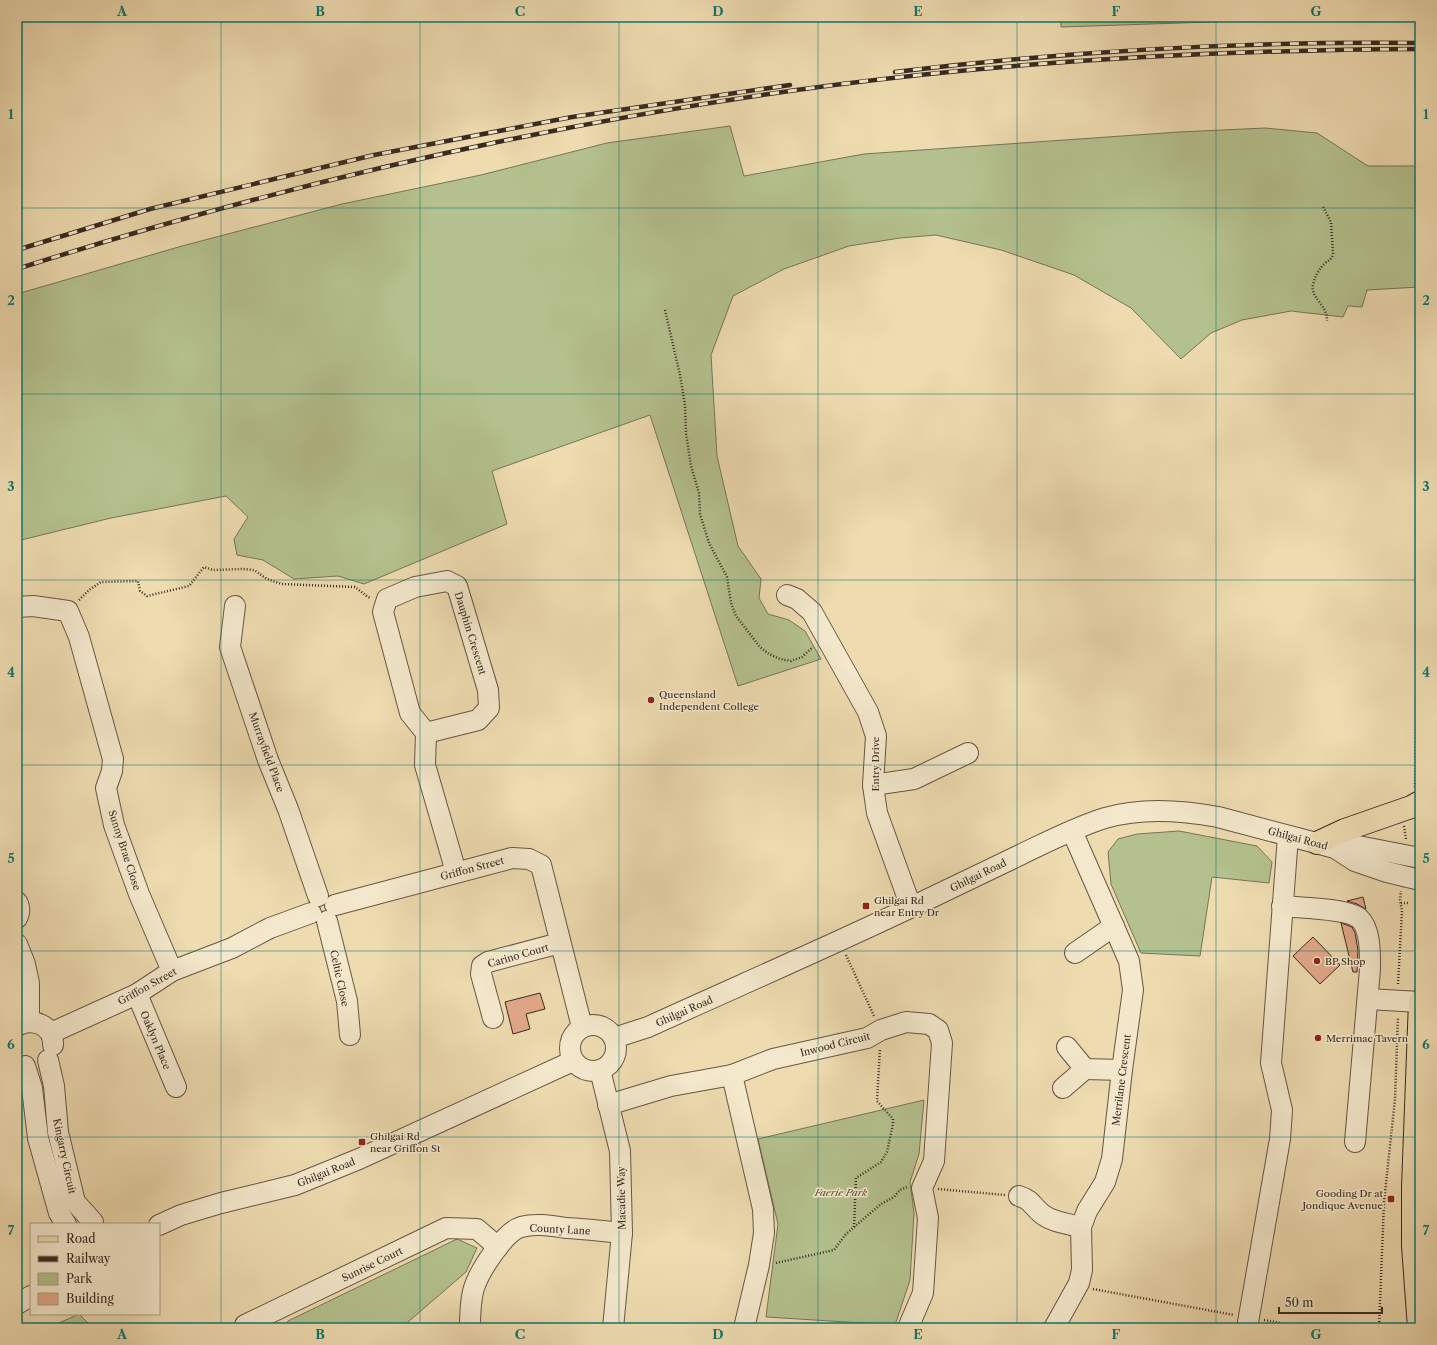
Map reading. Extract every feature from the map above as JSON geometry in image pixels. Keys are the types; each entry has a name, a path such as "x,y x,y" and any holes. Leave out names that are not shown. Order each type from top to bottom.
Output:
{"main road":[{"path":"1326,846 1345,830 1411,807 1417,797"},
{"path":"1419,1328 1413,1246 1413,1187 1420,1002"}],"street":[{"name":"Dauphin Crescent","path":"386,601 387,599 415,587 447,581 457,586 488,690 489,708 478,720 426,733"},
{"name":"Entry Drive","path":"788,595 798,599 812,612 868,712 876,736 874,785 877,813 911,907"},
{"path":"386,601 383,612 410,713 426,733 425,765 456,872"},
{"path":"17,607 33,606 68,611"},
{"name":"Murrayfield Place","path":"235,606 230,646 268,760 288,808 323,909"},
{"name":"Sunny Brae Close","path":"68,611 79,637 113,760 112,771 106,788 114,825 139,894 172,971"},
{"path":"874,785 914,778 968,753"},
{"name":"Ghilgai Road","path":"614,1038 648,1027 911,907 1072,831 1105,818 1135,812 1188,812 1218,817 1326,846 1355,861 1387,872 1420,880"},
{"name":"Merrilane Crescent","path":"1054,1328 1079,1283 1082,1270 1081,1227 1087,1211 1105,1182 1112,1160 1133,990 1129,962 1072,831"},
{"path":"1248,1323 1280,1139 1282,1110 1271,1063 1288,836"},
{"name":"Ghilgai Road","path":"1326,846 1358,846 1420,858"},
{"name":"Griffon Street","path":"51,1033 137,994 172,971 232,948 270,928 323,909 512,858 529,859 541,865 582,1027"},
{"path":"17,902 20,909 17,918"},
{"path":"1282,906 1346,912 1359,919 1367,932 1370,943 1368,999 1355,1142"},
{"name":"Celtic Close","path":"323,909 347,1001 350,1035"},
{"path":"1075,953 1114,926"},
{"name":"Carino Court","path":"493,1018 481,974 482,966 488,962 560,943"},
{"path":"17,944 25,964 29,983 23,1023 38,1022 45,1026 51,1033"},
{"name":"Oaklyn Place","path":"137,994 176,1087"},
{"path":"1368,999 1420,1002"},
{"name":"Inwood Circuit","path":"608,1105 671,1086 732,1075 773,1059 867,1038 881,1030 906,1022 929,1024 938,1030 942,1042 934,1161 922,1188"},
{"path":"590,1025 602,1026 608,1030 614,1038 616,1047 613,1060 608,1066 600,1070 587,1071 579,1067 573,1061 570,1054 570,1041 582,1027 590,1025"},
{"name":"Kingarry Circuit","path":"21,1064 33,1067 48,1060 53,1049 51,1033"},
{"path":"1067,1047 1085,1069"},
{"name":"Kingarry Circuit","path":"48,1060 54,1086 58,1132 75,1202 98,1223"},
{"name":"Ghilgai Road","path":"160,1224 181,1215 221,1203 295,1185 359,1159 573,1061"},
{"name":"Kingarry Circuit","path":"21,1064 32,1088 38,1138 59,1213 65,1223"},
{"path":"1063,1088 1085,1069 1122,1070"},
{"name":"Macadie Way","path":"600,1070 620,1151 622,1233 614,1328"},
{"path":"732,1075 763,1209 764,1233 759,1265 744,1328"},
{"path":"908,1328 923,1293 928,1218 922,1188"},
{"path":"1019,1196 1029,1200 1042,1214 1059,1222 1081,1227"},
{"name":"County Lane","path":"470,1328 470,1312 474,1288 485,1264 502,1241 520,1227 535,1225 622,1233"},
{"name":"Sunrise Court","path":"245,1325 446,1228 477,1229 498,1246"},
{"path":"17,1304 30,1297"}],"path":[{"path":"1323,207 1331,222 1333,254 1332,258 1317,273 1312,286 1312,292 1325,310 1327,321"},
{"path":"665,310 680,375 685,405 686,433 691,466 699,493 700,514 709,543 727,577 731,603 736,616 760,647 769,654 780,659 791,661 802,657 825,635"},
{"path":"1417,797 1415,787 1417,636 1420,565"},
{"path":"68,611 89,590 101,582 138,581 140,591 147,596 189,586 204,567 213,570 254,570 267,579 282,584 355,587 368,597 386,601"},
{"path":"1403,818 1406,842"},
{"path":"1379,1328 1384,1202 1395,1099 1402,911 1401,888"},
{"path":"1401,903 1408,903"},
{"path":"839,940 881,1030 877,1101 893,1119 887,1152 881,1162 856,1178 854,1227"},
{"path":"759,1265 834,1250 846,1234 854,1227 881,1204 894,1197 900,1190 906,1187 1019,1196"},
{"path":"1079,1283 1093,1289 1248,1323 1309,1328"}],"green space":[{"path":"1061,17 1359,17 1061,27"},
{"path":"730,126 744,176 864,154 1179,132 1265,128 1317,133 1368,166 1420,166 1420,287 1367,290 1362,307 1348,306 1343,317 1291,311 1242,320 1211,333 1181,359 1131,308 1074,275 1001,250 936,235 900,238 849,246 784,269 733,296 711,355 717,456 738,546 761,579 759,598 768,614 789,620 805,631 821,659 738,686 650,415 492,471 507,524 364,584 338,576 294,579 263,560 237,555 234,539 248,517 226,496 111,518 17,541 17,294 182,246 342,204 481,175 607,143"},
{"path":"1179,831 1257,846 1272,862 1269,883 1212,877 1200,956 1141,953 1111,884 1108,852 1118,839 1137,834"},
{"name":"Faerie Park","path":"924,1100 919,1154 910,1182 914,1213 910,1280 895,1325 766,1317 778,1224 758,1139"},
{"path":"457,1239 477,1248 466,1272 401,1328 284,1328 288,1321"},
{"path":"77,1315 80,1315 93,1328 48,1328"}],"building":[{"path":"1363,897 1366,909 1347,901"},
{"path":"1341,923 1352,927 1355,933 1358,950 1357,972 1353,972"},
{"name":"BP Shop","path":"1313,937 1340,965 1320,984 1293,956"},
{"path":"540,993 545,1009 526,1014 530,1029 513,1034 505,1002"}],"railway":[{"path":"895,72 1026,58 1157,49 1289,44 1420,43"},
{"path":"17,269 218,209 319,183 524,137 627,117 730,100 907,76 1053,63 1200,54 1420,49"},
{"path":"17,250 150,209 374,155 572,117 790,85"}],"place":[{"name":"Queensland Independent College","path":"651,700"},
{"name":"Ghilgai Rd near Entry Dr","path":"866,906"},
{"name":"BP Shop","path":"1317,961"},
{"name":"Merrimac Tavern","path":"1318,1038"},
{"name":"Ghilgai Rd near Griffon St","path":"362,1142"},
{"name":"Gooding Dr at Jondique Avenue","path":"1391,1199"}]}
